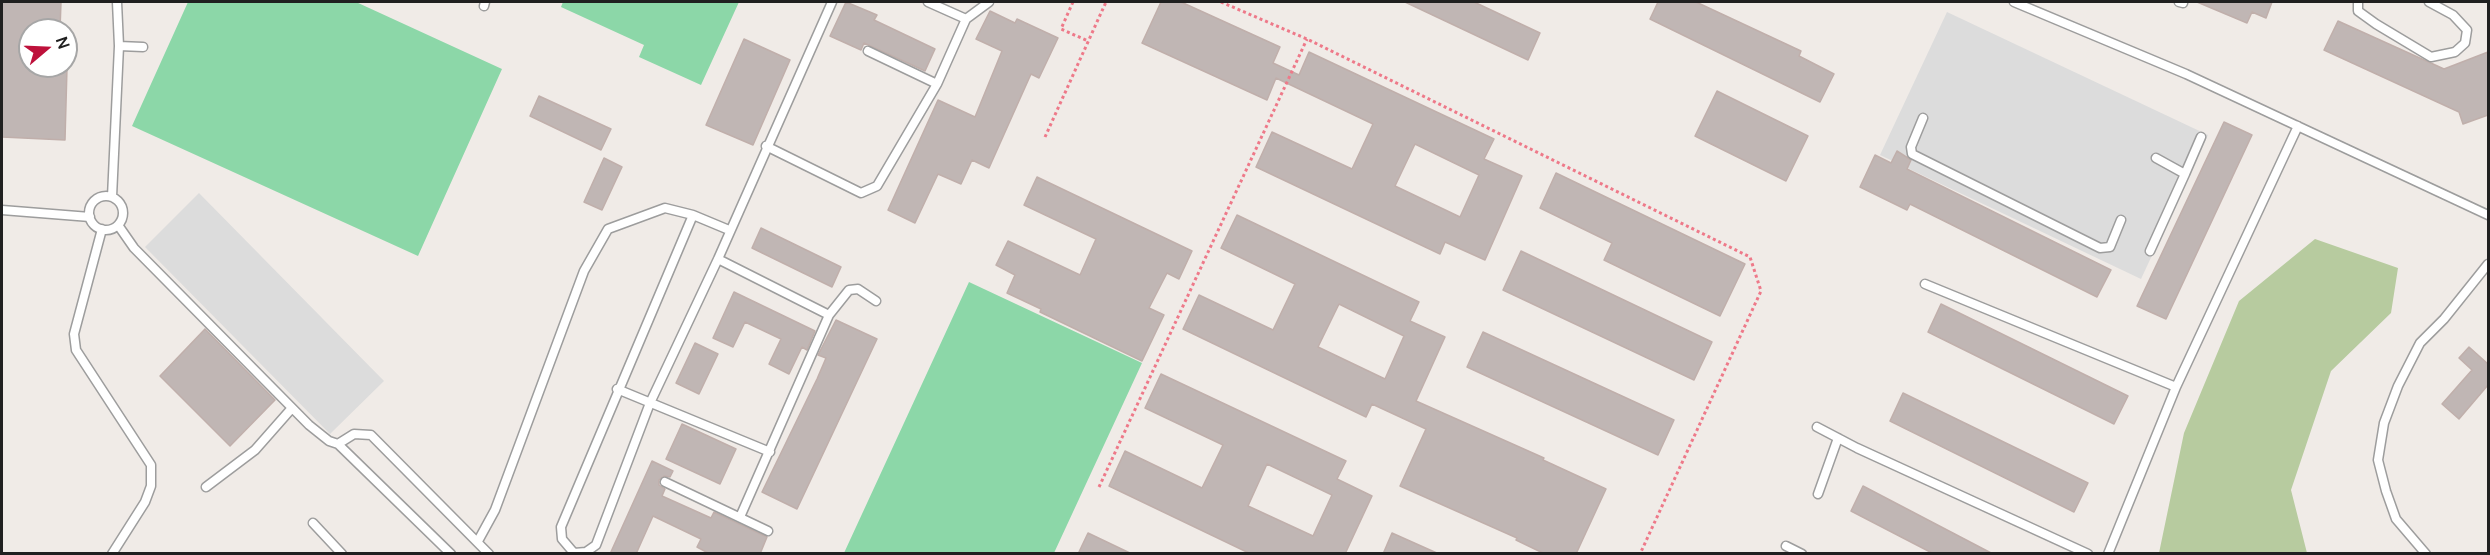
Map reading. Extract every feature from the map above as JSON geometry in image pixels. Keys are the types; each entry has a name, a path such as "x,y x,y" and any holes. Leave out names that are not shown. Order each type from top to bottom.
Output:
{"lane":[{"path":"112,197 119,46 117,2"},
{"path":"693,215 617,389 561,527 562,539 574,553 586,552 596,545 650,403 718,260 766,146 832,2"},
{"path":"928,2 966,19"},
{"path":"766,146 861,192 877,186 937,84 966,19 989,2"},
{"path":"2014,2 2186,74 2488,215"},
{"path":"2358,2 2358,11 2431,57 2455,52 2465,42 2467,30 2452,15 2429,2"},
{"path":"119,46 143,47"},
{"path":"868,51 937,84"},
{"path":"1923,118 1911,147 1912,154 2100,248 2110,247 2121,220"},
{"path":"2108,554 2176,387 2298,126"},
{"path":"2150,251 2201,137"},
{"path":"2156,158 2185,174"},
{"path":"102,197 112,197 117,200 123,215 118,225 110,229 102,229 92,222 90,217 93,202 102,197"},
{"path":"478,541 495,510 584,271 608,229 665,208 693,215 729,230"},
{"path":"2,210 90,217"},
{"path":"118,225 134,248 292,408 328,441 339,444 451,554"},
{"path":"102,229 74,334 76,350 151,465 151,486 145,502 112,554"},
{"path":"718,260 829,315"},
{"path":"2426,554 2396,519 2386,491 2378,460 2384,423 2397,386 2420,343 2444,319 2488,264"},
{"path":"1925,284 2176,387"},
{"path":"740,517 829,315 849,290 858,289 876,301"},
{"path":"617,389 770,452"},
{"path":"206,487 255,450 292,408"},
{"path":"1817,427 2088,554"},
{"path":"339,444 354,434 371,435 489,554"},
{"path":"1818,494 1838,438"},
{"path":"665,482 768,531"},
{"path":"313,523 342,554"},
{"path":"1786,546 1802,554"}],"path":[{"path":"1073,2 1061,29 1088,41"},
{"path":"1045,137 1106,2"},
{"path":"1221,2 1307,39 1750,257 1761,291 1640,554"},
{"path":"1099,487 1307,39"}],"green space":[{"path":"188,2 356,2 502,69 418,256 132,126"},
{"path":"563,2 739,2 701,85 639,57 644,45 561,7"},
{"path":"2315,239 2398,268 2391,313 2331,371 2291,490 2307,553 2159,553 2184,433 2239,301"},
{"path":"969,282 1142,363 1054,553 844,553"}],"shaded area":[{"path":"1947,12 2208,135 2141,279 1880,155"},
{"path":"199,193 384,381 330,434 145,247"}],"building":[{"path":"2,2 61,2 60,18 18,18 18,78 67,78 65,140 2,137"},
{"path":"846,2 877,15 874,20 935,49 925,71 864,43 861,50 830,36"},
{"path":"1161,2 1181,2 1280,47 1273,63 1299,75 1309,52 1494,139 1484,159 1522,176 1485,260 1445,242 1440,254 1256,167 1272,132 1352,169 1373,124 1276,78 1267,100 1142,43","holes":["1415,144 1479,175 1460,217 1395,186"]},
{"path":"1405,2 1474,2 1540,33 1528,60"},
{"path":"1658,2 1696,2 1801,51 1799,56 1834,74 1820,102 1650,19"},
{"path":"2197,2 2272,2 2266,18 2252,12 2247,23"},
{"path":"990,11 1015,23 1017,19 1058,38 1039,78 1031,74 989,168 972,160 961,184 938,174 915,223 888,210 938,100 975,117 1002,51 976,39"},
{"path":"2338,21 2444,69 2488,52 2488,115 2463,124 2459,112 2324,50"},
{"path":"744,39 790,60 753,145 706,125"},
{"path":"1717,91 1808,136 1786,181 1695,136"},
{"path":"539,96 611,129 601,150 530,116"},
{"path":"2224,122 2252,135 2166,319 2137,306"},
{"path":"1897,151 1911,160 1907,169 2111,270 2097,297 1910,204 1907,210 1860,187 1875,155 1891,163"},
{"path":"604,158 622,167 602,210 584,202"},
{"path":"1556,173 1745,264 1720,316 1604,260 1612,243 1540,208"},
{"path":"1037,177 1192,251 1179,279 1167,273 1149,308 1164,315 1142,361 1040,312 1041,309 1007,293 1015,275 996,265 1008,241 1080,275 1096,239 1024,205"},
{"path":"1237,215 1419,302 1410,321 1445,337 1416,401 1544,458 1543,460 1606,489 1576,554 1545,554 1516,540 1517,538 1400,486 1426,429 1372,404 1366,417 1183,329 1199,295 1273,330 1295,284 1221,248","holes":["1339,304 1404,336 1385,379 1318,347"]},
{"path":"761,228 841,267 832,287 752,248"},
{"path":"1521,251 1712,342 1694,380 1503,290"},
{"path":"734,292 815,331 807,350 802,347 789,374 769,364 781,339 745,322 733,347 713,338"},
{"path":"1941,304 2128,396 2114,424 1928,332"},
{"path":"836,320 877,339 797,509 762,492 817,379 826,358 818,355"},
{"path":"205,329 275,400 230,446 160,376"},
{"path":"1483,332 1674,420 1658,455 1467,367"},
{"path":"695,343 718,354 699,394 676,383"},
{"path":"2469,347 2488,364 2488,385 2459,419 2442,404 2472,370 2459,358"},
{"path":"1161,374 1346,461 1337,479 1372,496 1345,554 1251,554 1109,486 1125,451 1202,488 1223,445 1145,408","holes":["1267,464 1332,495 1313,536 1248,506"]},
{"path":"1903,393 2088,483 2074,512 1890,421"},
{"path":"682,424 736,449 720,484 666,459"},
{"path":"652,461 673,471 670,477 664,476 659,480 659,485 665,489 662,496 711,518 714,512 767,537 760,554 710,554 697,547 701,539 653,516 636,554 610,554"},
{"path":"1863,486 1993,554 1934,554 1851,511"},
{"path":"1088,533 1132,554 1078,554"},
{"path":"1392,533 1439,554 1383,554"}]}
